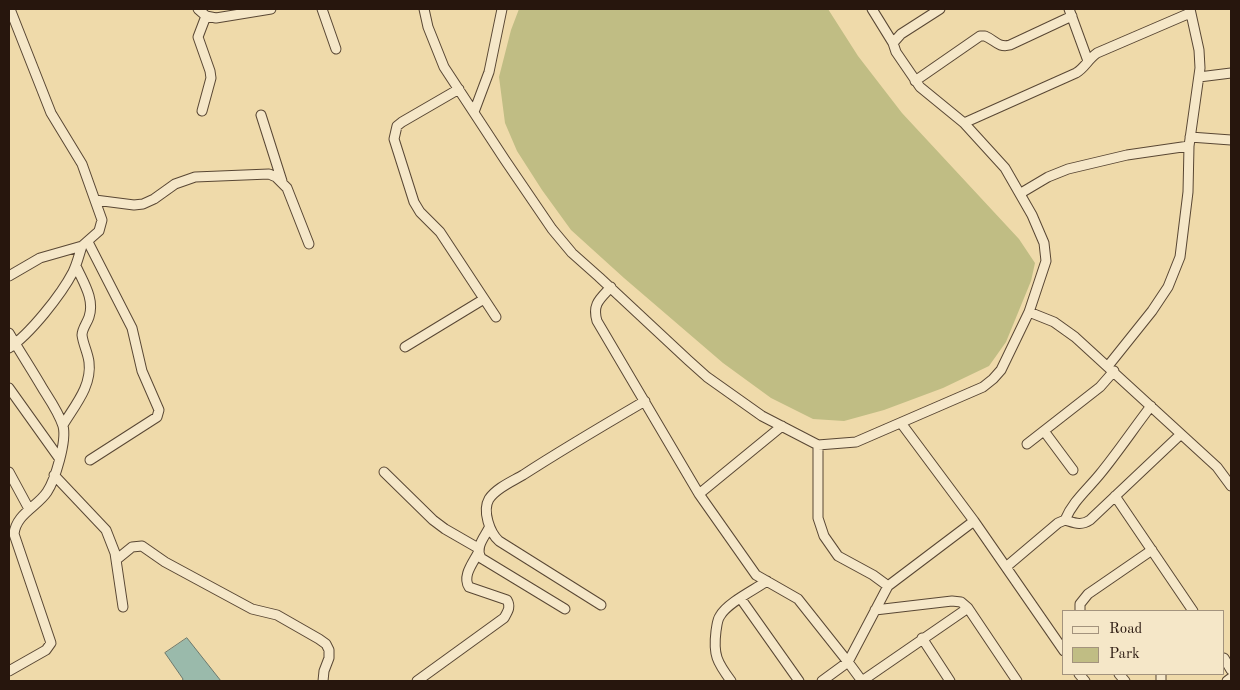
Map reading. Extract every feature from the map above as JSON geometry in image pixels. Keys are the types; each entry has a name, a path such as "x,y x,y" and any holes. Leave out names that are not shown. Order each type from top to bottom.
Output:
{"street":[{"path":"10,9 51,113 82,164 102,220 99,231 85,244 76,266 64,287 40,317 12,345"},
{"path":"198,9 206,16 216,18 271,9"},
{"path":"322,9 336,49"},
{"path":"424,9 428,27 444,66 552,229 572,254 611,287 707,377 762,416 818,446 856,442 983,387 993,379 1001,370 1029,312 1046,260 1044,243 1032,214 1014,181 996,156 964,123 915,81 872,9"},
{"path":"474,112 489,72 502,9"},
{"path":"893,43 901,34 940,9"},
{"path":"964,123 1076,73 1085,67 1088,61 1097,53 1190,11 1199,50 1200,68 1190,141 1188,192 1180,257 1168,288 1100,387 1028,444"},
{"path":"915,81 980,36 985,36 998,45 1010,45 1070,13 1088,61"},
{"path":"202,111 211,78 198,37 206,16"},
{"path":"1199,77 1231,73"},
{"path":"459,89 402,122 397,126 394,139 414,202 420,212 440,232 496,317"},
{"path":"261,115 282,182"},
{"path":"1020,194 1048,177 1068,169 1190,141 1231,140"},
{"path":"95,200 134,205 143,204 154,199 175,184 195,177 269,174 276,176 287,188 309,244"},
{"path":"9,276 40,258 85,244"},
{"path":"85,244 132,328 142,371 159,410 157,417 90,460"},
{"path":"63,425 84,391 89,376 89,362 82,331 89,317 91,302 76,266"},
{"path":"611,287 597,302 594,311 596,321 699,494 756,575 798,599 862,681 968,608"},
{"path":"405,347 484,299"},
{"path":"1029,312 1054,322 1074,337 1217,467 1231,486"},
{"path":"9,333 12,345 54,406 63,425 64,438 54,474 46,493 22,516 16,525 14,534 51,643 46,650 9,671"},
{"path":"9,388 59,458"},
{"path":"601,605 492,535 489,528 487,505 495,493 645,401"},
{"path":"1065,520 1069,510 1080,494 1100,475 1151,406"},
{"path":"901,423 974,521 1062,648"},
{"path":"699,494 782,426"},
{"path":"1044,430 1073,470"},
{"path":"1006,567 1058,523 1065,520 1076,524 1084,524 1090,520 1181,434"},
{"path":"818,446 818,518 824,536 838,556 873,575 888,586"},
{"path":"9,472 29,510"},
{"path":"384,472 433,520 478,550 481,558 565,609"},
{"path":"54,474 106,530 116,560 122,608"},
{"path":"1115,496 1192,610"},
{"path":"822,681 848,662 888,586 974,521"},
{"path":"417,681 504,618 509,610 509,604 506,600 473,589 466,582 489,528"},
{"path":"116,560 132,547 142,546 165,562 252,609 277,614 326,644 329,650 329,658 324,671 323,681"},
{"path":"1080,610 1080,604 1088,594 1152,550"},
{"path":"726,680 715,654 719,616 727,608 767,581"},
{"path":"741,599 799,681"},
{"path":"875,610 952,601 960,602 968,608 1017,681"},
{"path":"922,638 950,681"},
{"path":"1227,681 1231,678"}],"green space":[{"path":"519,9 828,9 858,56 902,113 1019,239 1035,263 1031,281 1006,342 989,366 943,388 884,410 844,421 813,419 771,398 723,363 571,230 517,151 505,123 499,77 511,30"}],"shaded area":[{"path":"187,638 221,681 182,681 183,679 165,653"}]}
